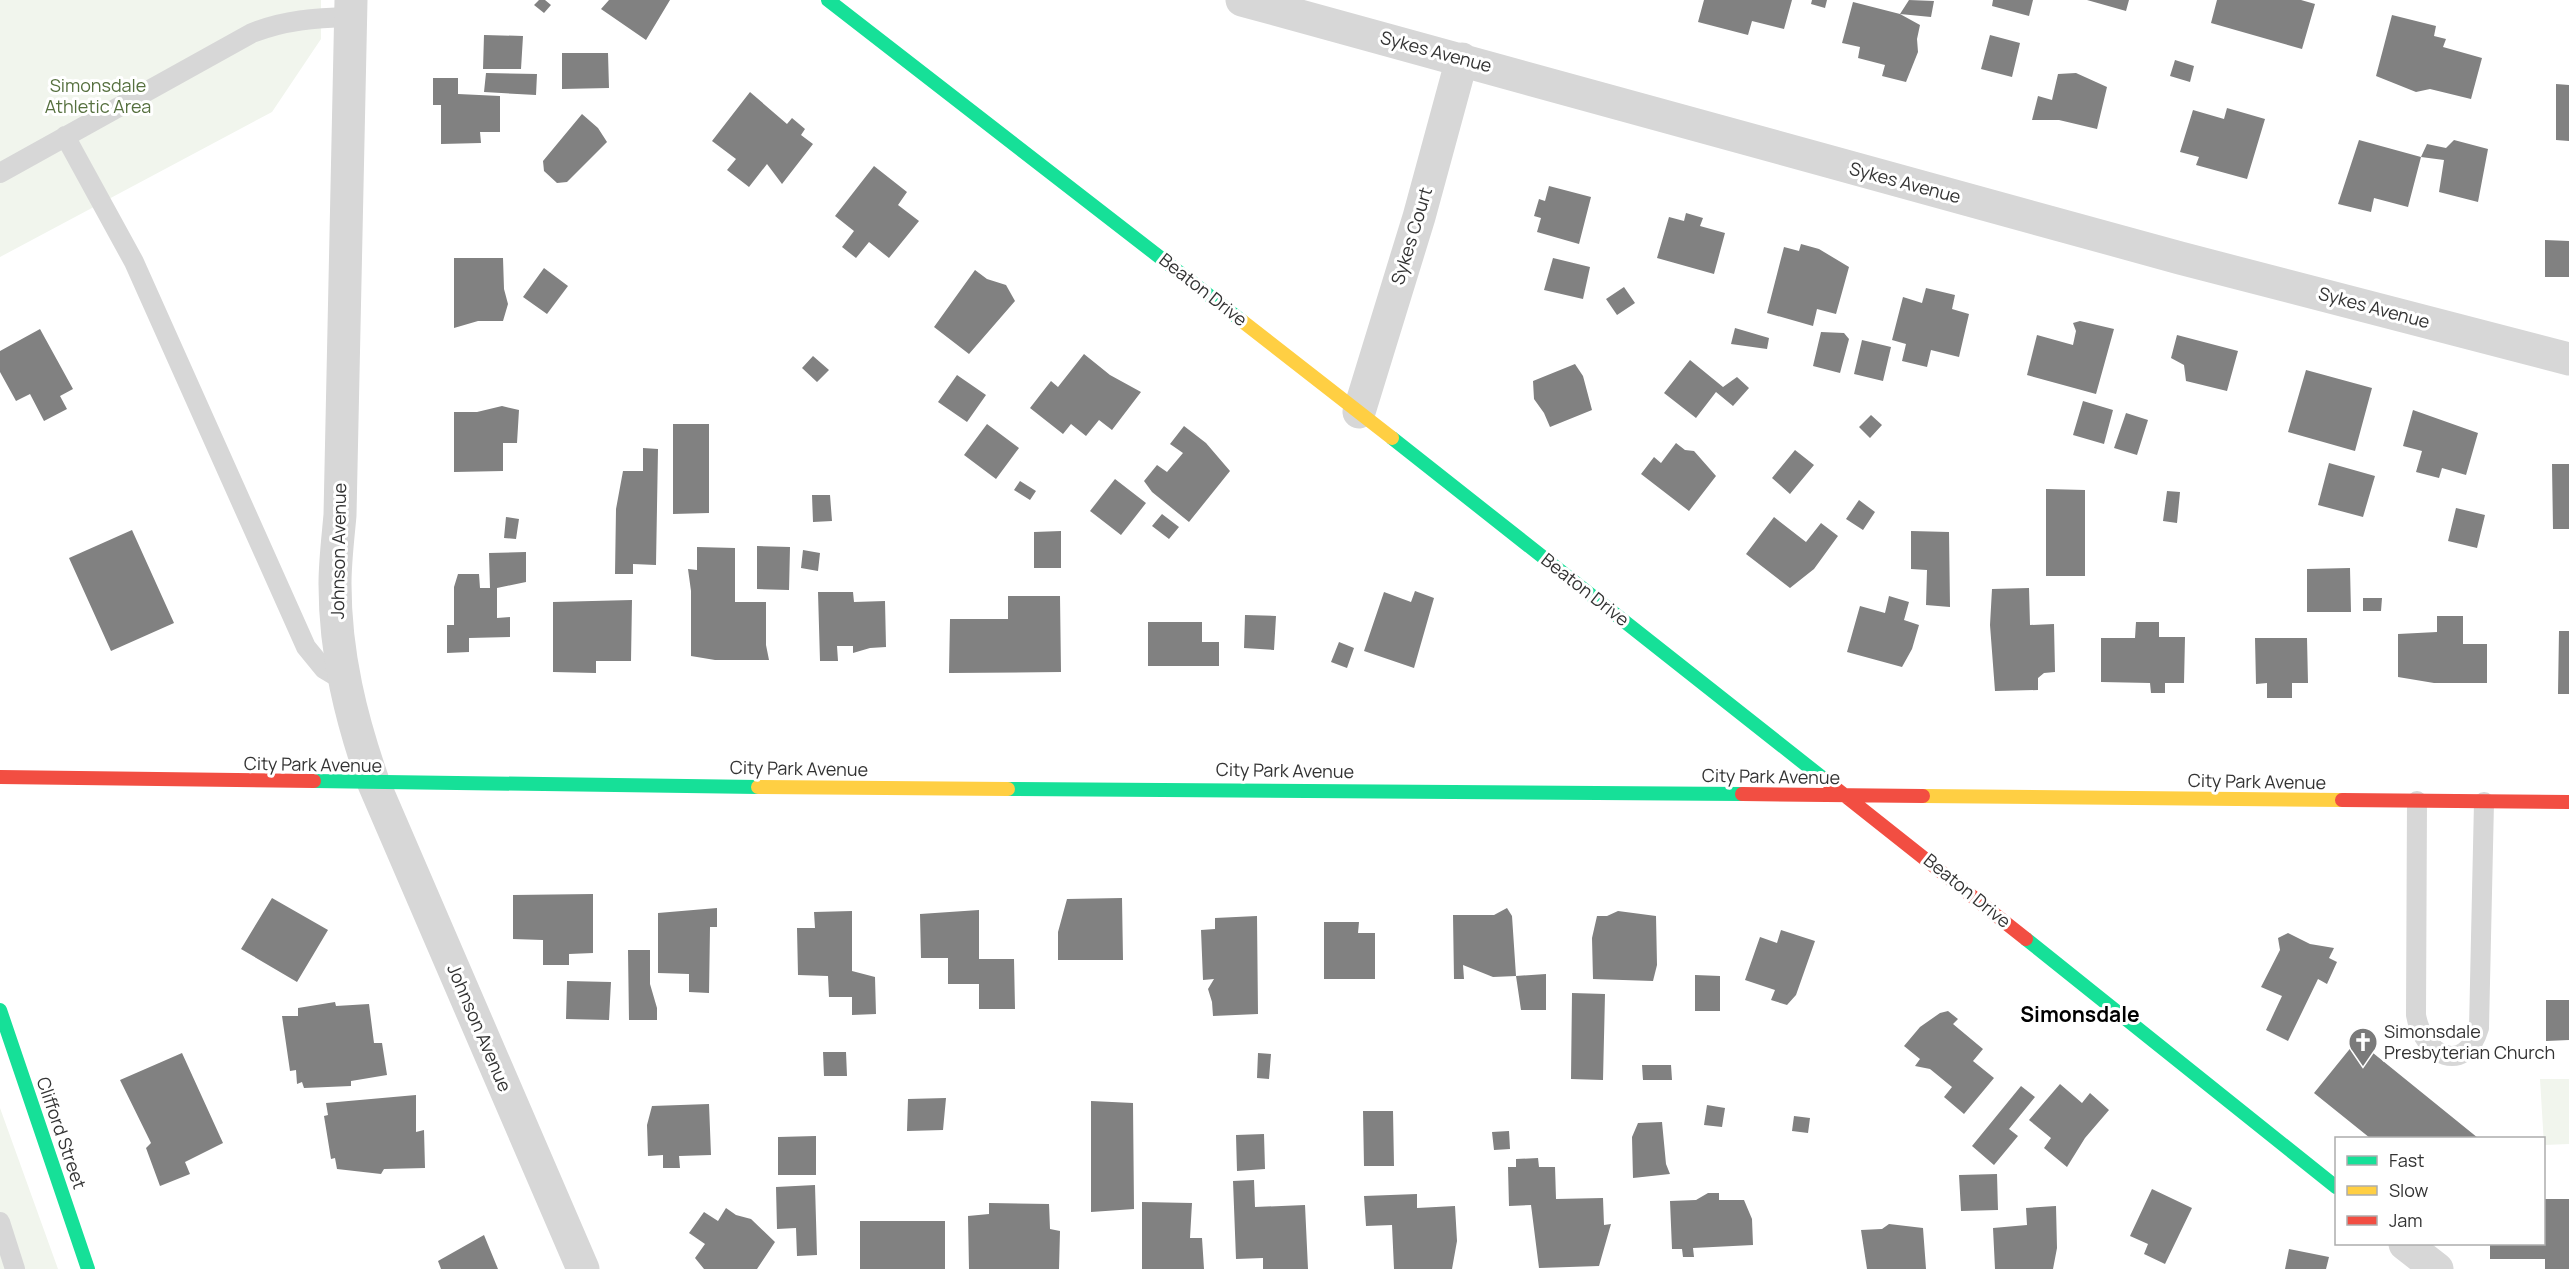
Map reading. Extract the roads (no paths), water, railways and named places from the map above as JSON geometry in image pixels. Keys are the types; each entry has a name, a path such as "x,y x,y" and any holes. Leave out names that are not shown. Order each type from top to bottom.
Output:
{"street":[{"name":"Beaton Drive","path":"828,0 1849,796 2335,1185"},
{"name":"Sykes Avenue","path":"1242,0 1884,177 2569,359"},
{"name":"Johnson Avenue","path":"351,9 340,515 335,583 339,652 344,681 356,733 374,784 583,1269"},
{"name":"Sykes Court","path":"1359,412 1419,217 1462,59"},
{"name":"City Park Avenue","path":"0,777 374,784 622,784 897,789 1159,788 2569,802"},
{"name":"Clifford Street","path":"0,1010 88,1269"},
{"path":"2407,1245 2436,1269"}],"lane":[{"path":"0,173 252,33 280,22 351,9"},
{"path":"65,136 134,262 306,647 324,669 344,681"},
{"path":"2417,801 2416,1015 2424,1041 2434,1051 2446,1056 2462,1054 2475,1043 2479,1028 2484,802"},
{"path":"0,1222 15,1269"}],"place":[{"name":"Simonsdale Presbyterian Church","path":"2363,1068"}],"district":[{"name":"Simonsdale","path":"2080,1015"}],"park label":[{"name":"Simonsdale Athletic Area","path":"98,96"}]}
